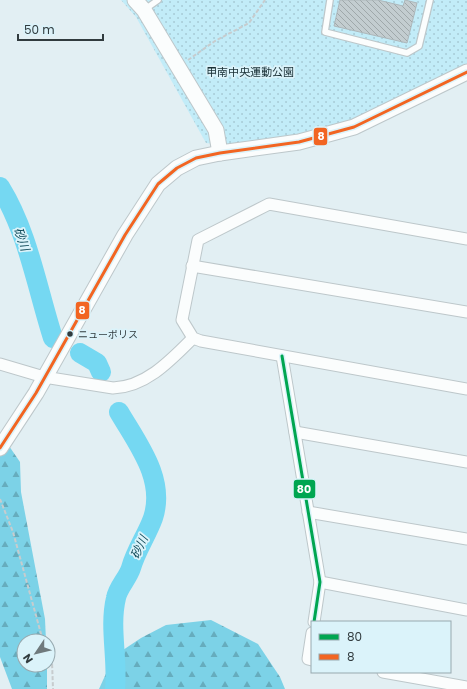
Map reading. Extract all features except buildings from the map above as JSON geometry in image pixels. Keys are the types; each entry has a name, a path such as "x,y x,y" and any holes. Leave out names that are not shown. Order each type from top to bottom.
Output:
{"street":[{"path":"140,5 216,130 220,152"},
{"path":"0,448 36,393 125,235 158,184 178,168 196,158 220,152 299,142 354,127 467,72"},
{"path":"467,239 269,204 198,240 182,320 193,338 282,356 467,389"},
{"path":"192,266 467,312"},
{"path":"0,364 44,377 113,388 122,388 141,382 151,376 176,355 193,338"},
{"path":"282,356 320,582 314,621"},
{"path":"295,432 467,462"},
{"path":"308,512 467,539"},
{"path":"320,582 467,610"},
{"path":"311,639 308,659 311,660"},
{"path":"389,673 467,687"}],"lane":[{"path":"140,5 158,0"},
{"path":"330,0 325,32 407,53 419,46 430,0"}],"path":[{"path":"187,61 215,41 249,23 265,0"},
{"path":"0,499 13,532 41,633"},
{"path":"52,673 53,689"}],"green space":[{"name":"甲南中央運動公園","path":"121,0 467,0 467,65 355,120 294,138 232,146 206,143 136,17"},
{"path":"0,441 9,446 20,462 21,492 45,619 46,633 16,633 16,673 47,673 47,689 12,689 0,657"},
{"path":"211,620 258,644 280,677 285,689 99,689 114,656 141,638 166,625"}],"waterway":[{"name":"砂川","path":"0,187 10,204 25,241 53,338"},
{"name":"砂川","path":"80,353 97,363 101,372"},
{"name":"砂川","path":"115,689 116,678 113,620 116,598 130,572 136,555 151,524 156,504 156,489 148,462 119,412"}],"transit line":[{"name":"8","path":"0,448 36,393 125,235 158,184 177,168 196,158 220,153 299,142 354,127 467,72"},
{"name":"80","path":"282,356 320,582 314,621"}],"place":[{"name":"ニューポリス","path":"70,334"}]}
